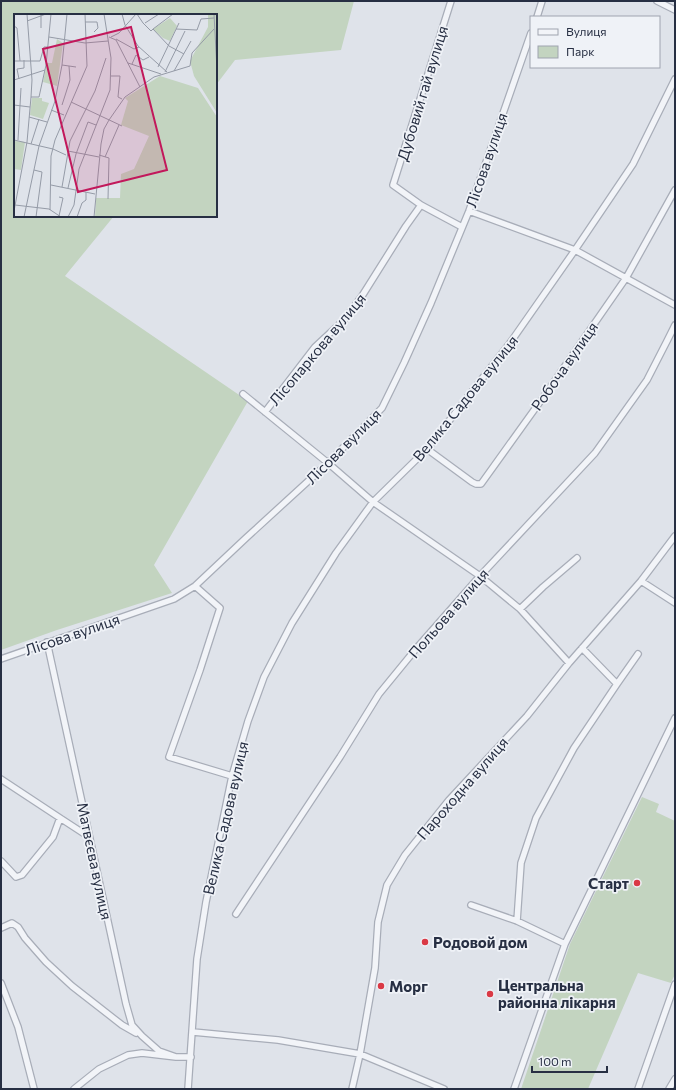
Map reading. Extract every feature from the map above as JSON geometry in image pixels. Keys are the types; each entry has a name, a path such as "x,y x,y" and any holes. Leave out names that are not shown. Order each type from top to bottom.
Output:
{"street":[{"name":"Дубовий гай вулиця","path":"421,205 393,185 451,1"},
{"path":"536,16 542,1"},
{"path":"657,1 675,10"},
{"name":"Лісова вулиця","path":"1,659 174,599 195,586 328,463 382,408 407,357 469,211 530,36"},
{"name":"Велика Садова вулиця","path":"188,1089 197,959 206,902 232,776 248,721 264,677 292,623 336,553 374,502 427,449 510,343 575,250 633,164 675,79"},
{"name":"Робоча вулиця","path":"427,449 472,482 481,484 626,278 675,190"},
{"path":"421,205 462,228"},
{"name":"Лісопаркова вулиця","path":"265,412 315,346 344,320 362,296 421,205"},
{"path":"469,211 575,250 675,305"},
{"name":"Польова вулиця","path":"236,914 340,757 379,694 415,650 480,576 595,452 647,380 675,325"},
{"path":"242,394 374,502 480,576 520,609 569,663"},
{"name":"Пароходна вулиця","path":"352,1089 360,1054 374,968 378,922 387,885 405,854 449,800 527,716 569,663 641,580 675,536"},
{"path":"520,609 577,558"},
{"path":"641,580 675,603"},
{"path":"195,586 220,608 169,757 232,776"},
{"name":"Матвєєва вулиця","path":"47,642 126,1004 132,1025 159,1051 176,1057"},
{"path":"582,648 617,684"},
{"path":"517,921 521,863 536,818 574,748 638,654"},
{"path":"514,1089 565,944 675,718"},
{"path":"1,779 83,833 89,835"},
{"path":"1,861 16,877 22,875 53,837 60,818"},
{"path":"471,905 517,921 565,944"},
{"path":"1,928 12,923 18,927 25,938 46,962 72,986 122,1025 142,1036"},
{"path":"1,983 18,1027 34,1089"},
{"path":"638,1089 675,984"},
{"path":"192,1032 278,1040 360,1054 444,1089"},
{"path":"74,1089 99,1069 128,1055 142,1053 176,1057 191,1057"},
{"path":"669,1089 675,1079"}],"green space":[{"path":"1,1 354,1 341,50 235,60 217,84 217,14 14,14 14,217 113,217 65,276 248,401 154,565 172,593 57,630 1,650"},
{"path":"642,797 659,804 656,812 675,821 675,974 671,983 638,973 588,1089 521,1089 570,944"}],"place":[{"name":"Старт","path":"637,883"},
{"name":"Родовой дом","path":"425,942"},
{"name":"Морг","path":"381,986"},
{"name":"Центральна районна лікарня","path":"490,994"}]}
